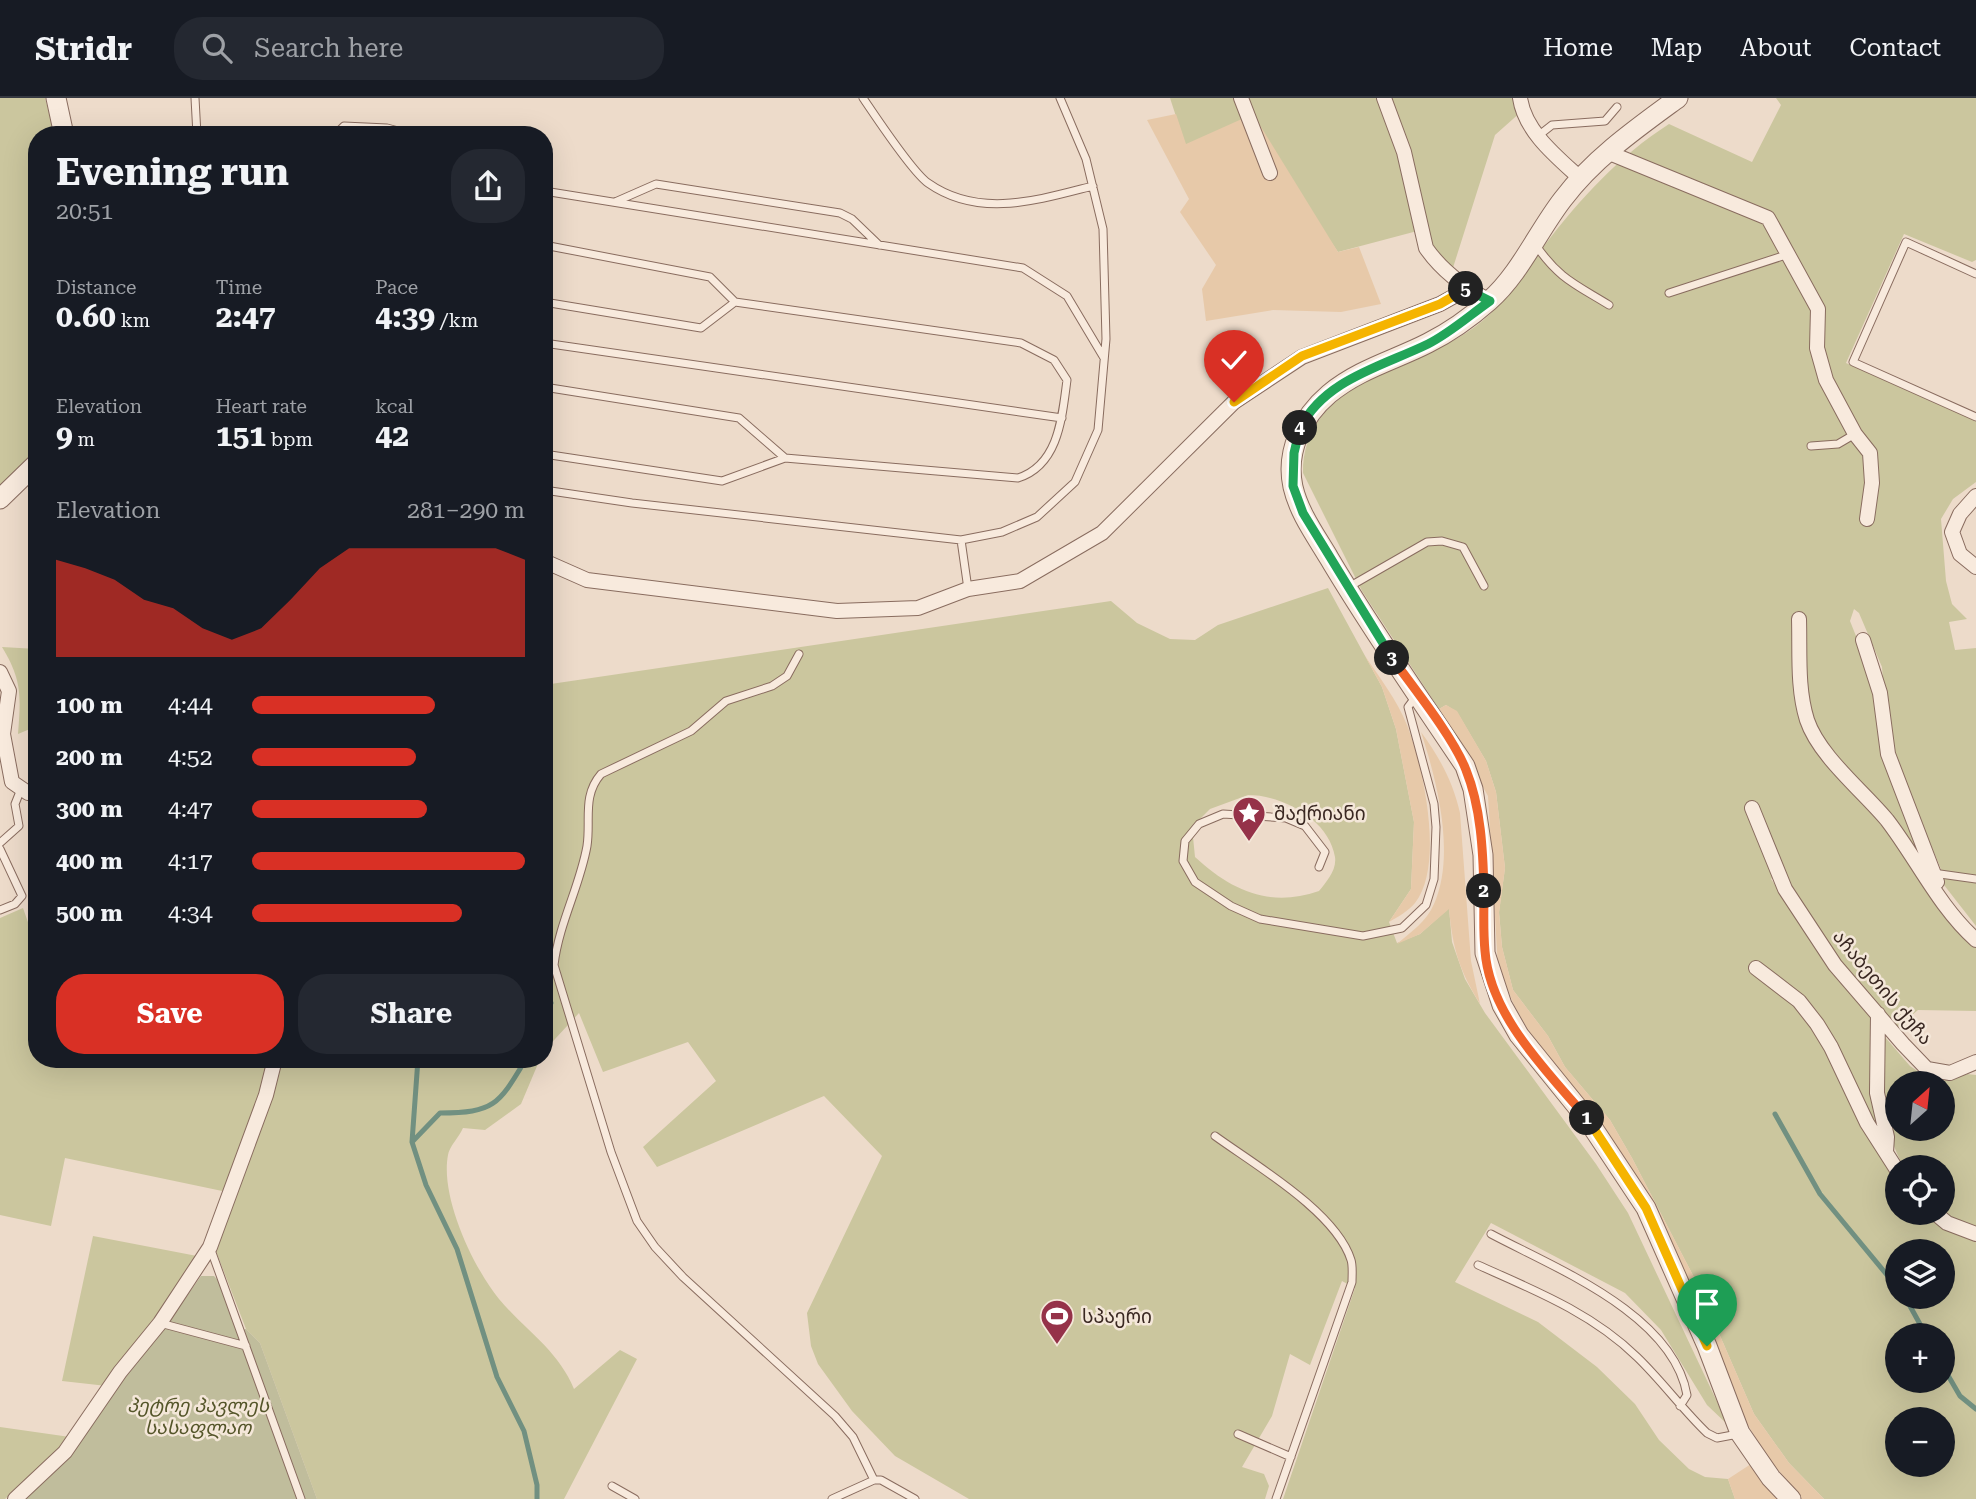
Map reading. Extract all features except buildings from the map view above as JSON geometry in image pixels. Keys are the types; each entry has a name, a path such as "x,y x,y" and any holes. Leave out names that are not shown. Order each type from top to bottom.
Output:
{"street":[{"path":"55,98 62,126"},
{"path":"1241,98 1269,173"},
{"path":"1384,98 1404,152 1426,248 1435,261 1467,289 1490,301"},
{"path":"1520,98 1522,111 1538,136 1581,179"},
{"path":"1678,98 1607,152 1581,179 1490,301 1430,343 1369,368 1330,393 1304,420 1299,430 1294,453 1293,486 1305,519 1347,588 1465,766 1473,789 1483,855 1485,953 1502,1005 1519,1035 1587,1119 1646,1208 1707,1346 1740,1433 1771,1478 1791,1499"},
{"path":"1607,152 1768,218 1818,309 1817,348 1826,380 1855,434 1870,453 1872,483 1867,519"},
{"path":"553,565 587,580 837,611 918,608 968,589 1020,581 1102,533 1234,402 1302,356 1440,304 1467,289"},
{"path":"0,499 28,472"},
{"path":"1976,496 1959,514 1952,532 1960,554 1976,568"},
{"path":"1799,619 1801,695 1808,723 1828,753 1887,820 1951,912 1976,940"},
{"path":"1863,640 1880,693 1888,754 1933,873 1951,912"},
{"path":"0,672 9,691 4,734 12,782 28,793"},
{"name":"აჩაბეთის ქუჩა","path":"1752,808 1781,883 1835,965 1878,1014 1927,1069 1950,1073 1976,1062"},
{"path":"1756,968 1799,1001 1817,1024 1832,1047 1867,1123 1888,1155"},
{"path":"1878,1014 1877,1093 1887,1137 1886,1152"},
{"path":"15,1499 65,1452 120,1372 160,1323 210,1247 266,1095 273,1068"},
{"path":"1952,1225 1976,1234"}],"lane":[{"path":"195,98 197,126"},
{"path":"863,98 926,183 968,203 1021,204 1093,186"},
{"path":"553,491 632,503 961,540 1002,532 1037,517 1075,482 1098,430 1104,358 1103,229 1086,159 1060,98"},
{"path":"1538,136 1552,125 1605,121 1617,107"},
{"path":"614,202 656,184 840,213 852,219 880,245"},
{"path":"553,192 1023,268 1067,296 1104,358"},
{"path":"1976,274 1906,242 1853,362 1976,417"},
{"path":"1535,243 1552,269 1609,305"},
{"path":"553,248 710,276 735,302 1021,343 1054,359 1068,380 1062,418 1049,457 1033,473 1018,478 785,458 722,481 553,455"},
{"path":"1669,293 1790,254"},
{"path":"553,303 701,328 735,302"},
{"path":"553,344 1062,418"},
{"path":"553,388 739,418 785,458"},
{"path":"1811,446 1838,444 1855,434"},
{"path":"961,540 968,589"},
{"path":"1347,588 1427,542 1442,541 1462,547 1484,586"},
{"path":"799,654 787,676 772,686 726,701 691,731 601,774 593,783 587,807 587,845 557,937 554,965 611,1152 637,1221 655,1247 683,1277 835,1416 853,1437 874,1480"},
{"path":"1319,867 1325,852 1305,827 1286,818 1223,814 1199,824 1185,841 1183,861 1195,882 1231,906 1260,919 1363,936 1402,928 1426,905 1434,879 1437,827 1434,804 1408,707 1418,695"},
{"path":"0,843 19,826 15,804 21,788"},
{"path":"0,849 22,895 15,904 0,910"},
{"path":"1933,873 1976,879"},
{"path":"1215,1136 1317,1212 1340,1239 1352,1261 1352,1282 1276,1499"},
{"path":"1491,1234 1601,1292 1658,1339 1685,1383 1687,1395 1680,1406"},
{"path":"210,1247 301,1499"},
{"path":"1478,1265 1556,1299 1594,1322 1636,1356 1707,1433 1717,1438 1729,1438 1740,1433"},
{"path":"160,1323 246,1346"},
{"path":"1238,1434 1291,1457"},
{"path":"832,1499 874,1480 881,1480 915,1499"},
{"path":"611,1486 635,1499"}],"shaded area":[{"path":"0,98 45,98 53,126 28,126 28,459 0,487"},
{"path":"1170,98 1520,98 1522,111 1495,135 1451,274 1421,230 1338,252 1314,217 1185,144"},
{"path":"1776,98 1976,98 1976,260 1972,262 1904,234 1846,363 1976,420 1976,482 1953,499 1941,519 1946,581 1952,604 1967,619 1949,622 1955,650 1976,648 1976,926 1944,885 1943,874 1900,771 1887,731 1882,667 1859,613 1854,609 1850,621 1866,661 1922,864 1876,816 1976,948 1976,1011 1918,1010 1894,1030 1827,946 1779,872 1771,879 1873,1016 1883,1136 1807,1015 1886,1155 1885,1225 1939,1225 1976,1237 1976,1499 1824,1499 1789,1463 1754,1414 1698,1285 1632,1158 1610,1120 1565,1067 1548,1036 1513,990 1502,947 1499,912 1505,868 1496,792 1486,761 1457,712 1446,705 1439,709 1362,591 1303,473 1308,443 1320,419 1339,399 1362,384 1442,347 1478,325 1509,294 1586,195 1633,150 1669,124 1752,162 1781,105"},
{"path":"1328,588 1382,687 1396,729 1414,822 1411,889 1389,922 1397,943 1420,934 1449,908 1452,942 1465,979 1485,1013 1596,1164 1628,1213 1728,1425 1707,1405 1661,1330 1625,1293 1491,1223 1455,1282 1538,1322 1597,1367 1635,1404 1659,1440 1689,1469 1705,1477 1728,1479 1735,1499 1283,1499 1355,1288 1342,1281 1310,1365 1290,1354 1272,1416 1242,1467 1264,1474 1269,1486 1265,1499 969,1499 895,1456 852,1411 818,1364 811,1346 807,1313 882,1156 824,1096 657,1167 643,1147 716,1081 688,1042 603,1072 579,1013 553,1041 553,684 1111,601 1137,623 1170,639 1195,640 1218,625","holes":["1248,795 1275,799 1314,821 1331,843 1335,857 1334,867 1319,891 1284,898 1252,893 1223,879 1195,857 1192,827 1210,809"]},
{"path":"2,647 28,648 28,730 18,734 19,689"},
{"path":"23,908 28,922 28,1068 267,1068 261,1098 227,1192 65,1158 51,1226 0,1215 0,918"},
{"path":"1885,1037 1917,1071 1885,1071 1885,1110 1884,1105 1882,1039"},
{"path":"276,1068 536,1068 521,1104 485,1130 463,1128 449,1152 447,1172 454,1211 469,1250 489,1285 559,1363 574,1389 620,1350 637,1359 564,1499 317,1499 260,1343 246,1329 214,1246"},
{"path":"1976,1075 1976,1229 1955,1222 1955,1155 1898,1155 1893,1141 1955,1141 1955,1077"},
{"path":"93,1236 197,1256 168,1304 107,1386 62,1381"},
{"path":"0,1427 70,1437 50,1461 5,1499 0,1499"}],"sand":[{"path":"1176,114 1186,144 1253,114 1338,252 1359,247 1381,304 1341,312 1273,310 1206,321 1202,289 1216,265 1180,212 1189,199 1147,120"},
{"path":"1365,656 1407,725 1419,765 1428,815 1429,865 1424,886 1415,903 1389,922 1411,889 1414,822 1396,729 1382,687"},
{"path":"1446,705 1457,711 1486,761 1496,792 1505,868 1499,913 1502,947 1513,990 1548,1036 1565,1067 1610,1120 1632,1158 1698,1285 1754,1414 1789,1463 1824,1499 1801,1499 1765,1453 1737,1407 1648,1209 1544,1058 1515,1007 1498,968 1488,796 1439,709"},
{"path":"1421,732 1445,771 1460,813 1471,961 1480,1004 1458,959 1449,909 1420,934 1397,944 1418,926 1431,910 1444,863 1438,795"},
{"path":"1751,1464 1781,1499 1735,1499 1728,1479"}],"green space":[{"name":"პეტრე პავლეს სასაფლაო","path":"201,1276 214,1276 220,1282 237,1331 246,1329 260,1343 317,1499 22,1499 164,1328"}],"waterway":[{"path":"417,1068 412,1142 426,1185 457,1249 497,1377 524,1431 537,1485 537,1499"},
{"path":"413,1141 440,1113 473,1111 494,1103 520,1068"},
{"path":"1775,1114 1820,1194 1885,1273"},
{"path":"1912,1309 1919,1323"},
{"path":"1955,1387 1960,1396 1976,1409"}],"place":[{"name":"შაქრიანი","path":"1249,843"},
{"name":"სპაერი","path":"1057,1346"}],"route":[{"path":"1234,402 1302,356 1440,304 1467,289 1490,301 1430,343 1369,368 1330,393 1304,420 1299,430 1294,453 1293,486 1305,519 1343,582 1465,766 1473,789 1483,855 1485,953 1502,1005 1519,1035 1587,1119 1646,1208 1707,1346"}]}
